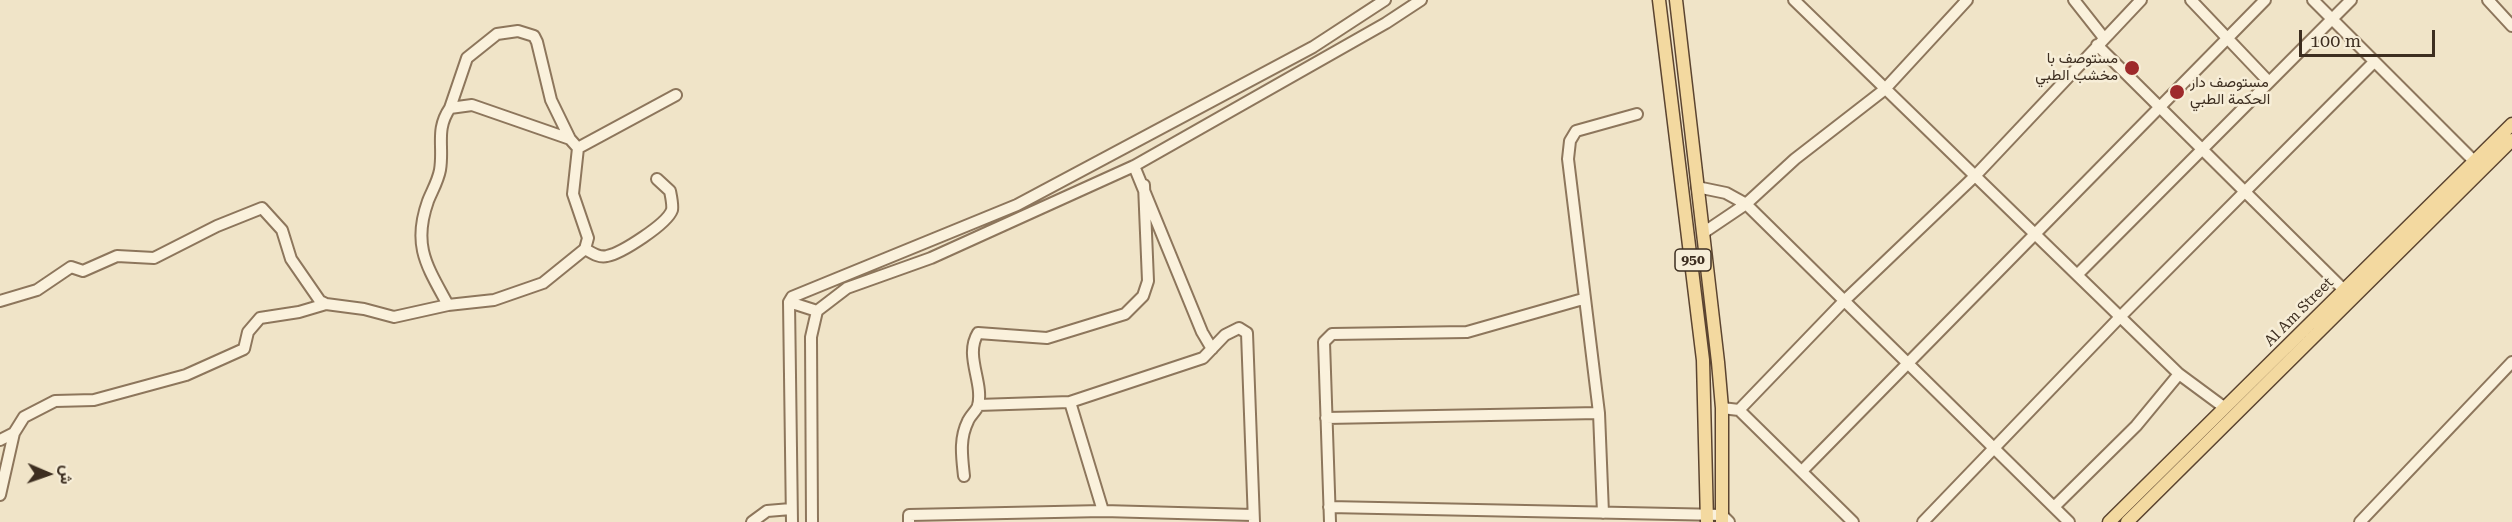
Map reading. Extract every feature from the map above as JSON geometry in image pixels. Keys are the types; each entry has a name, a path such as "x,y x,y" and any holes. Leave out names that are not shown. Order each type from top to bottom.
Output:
{"main road":[{"name":"950","path":"1659,0 1690,235 1703,360 1707,519"},
{"name":"950","path":"1676,0 1722,408 1724,520"},
{"name":"Al Am Street","path":"2127,522 2479,165 2512,124"},
{"name":"Al Am Street","path":"2109,522 2343,289 2479,165 2512,140"},
{"path":"1690,235 1703,233"}],"street":[{"path":"792,522 789,302 792,297 806,289 1017,205 1313,47 1385,0"},
{"path":"812,522 811,337 817,311 847,288 931,258 1120,170 1134,166 1386,23 1421,0"},
{"path":"1794,0 1884,90 2078,274 2179,374 2225,408"},
{"path":"1703,233 1746,204 1795,159 1884,90 1967,0"},
{"path":"2074,0 2100,41 2158,107 2246,190 2343,289"},
{"path":"1739,410 1844,301 1975,176 2141,0"},
{"path":"2190,0 2269,82"},
{"path":"1803,470 2034,232 2265,0"},
{"path":"2313,0 2479,165"},
{"path":"2078,274 2351,0"},
{"path":"2488,0 2512,26"},
{"path":"0,495 14,434 24,417 55,400 94,400 186,375 244,349 248,332 260,318 299,312 326,304 364,309 394,317 448,305 494,300 543,283 585,249 588,238 573,194 574,143 551,100 534,36 518,31 497,34 467,58 450,108 441,121 440,171 427,203 421,241 423,259 448,305"},
{"path":"1923,522 2121,316 2374,62"},
{"path":"450,108 472,105 574,143 676,95"},
{"path":"1602,513 1599,413 1583,299 1568,159 1570,141 1576,131 1637,114"},
{"path":"1113,154 1120,170"},
{"path":"1134,166 1144,185 1202,332 1212,349"},
{"path":"585,249 596,256 614,254 665,221 672,209 670,191 657,179"},
{"path":"964,476 961,444 967,423 978,405 973,358 978,333 1047,338 1125,314 1143,296 1148,281 1144,185"},
{"path":"1697,187 1726,193 1746,204 2069,522"},
{"path":"0,301 37,290 70,267 83,271 117,256 154,258 217,226 262,208 282,230 291,259 320,300 326,304"},
{"path":"1330,522 1324,342 1332,334 1467,332 1583,299"},
{"path":"789,302 817,311"},
{"path":"909,522 909,515 1103,512 1253,519 1247,333 1239,328 1203,358 1070,402 978,405"},
{"path":"2360,522 2512,362"},
{"path":"2054,507 2136,426 2179,374"},
{"path":"1070,402 1103,512"},
{"path":"1722,408 1739,410 1803,470 1853,522"},
{"path":"1326,418 1599,413"},
{"path":"0,440 14,434"},
{"path":"791,450 812,450"},
{"path":"1329,507 1602,513 1724,520"},
{"path":"752,522 767,511 791,509"},
{"path":"1431,509 1431,522"}],"place":[{"name":"مستوصف با مخشب الطبي","path":"2132,68"},
{"name":"مستوصف دار الحكمة الطبي","path":"2177,92"}]}
